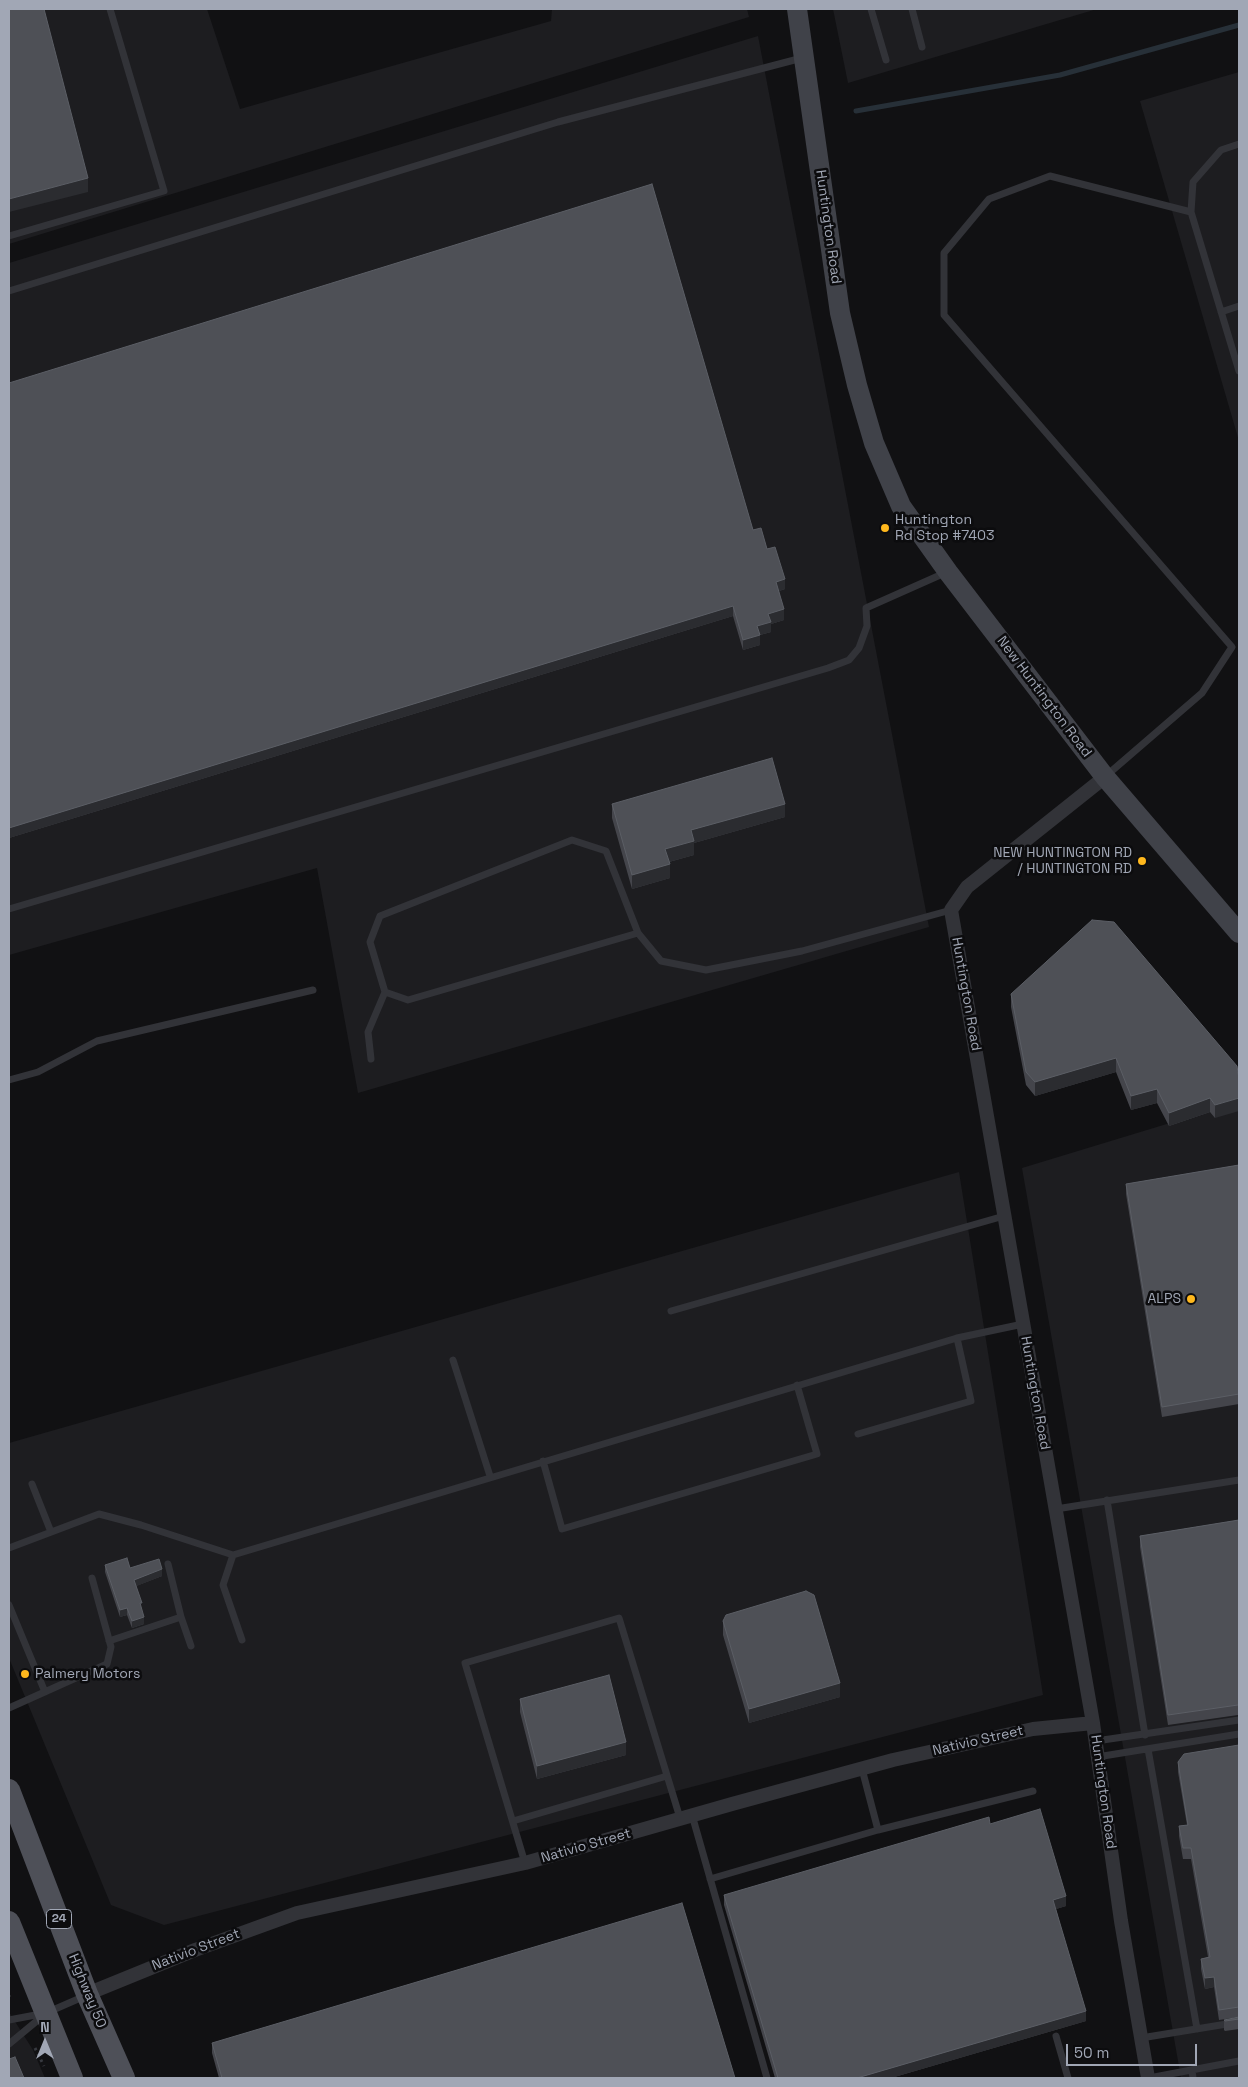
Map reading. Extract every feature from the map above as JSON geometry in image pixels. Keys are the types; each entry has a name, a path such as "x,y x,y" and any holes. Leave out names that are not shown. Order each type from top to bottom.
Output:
{"main road":[{"name":"Highway 50","path":"9,1790 87,1994 124,2078"},
{"path":"9,1922 72,2078"}],"street":[{"name":"Huntington Road","path":"797,9 840,313 857,385 874,443"},
{"name":"New Huntington Road","path":"874,443 901,506 948,572 1105,777 1239,933"},
{"path":"951,910 967,887 1105,777"},
{"name":"Huntington Road","path":"951,910 1093,1723 1121,1921 1149,2078"},
{"name":"Nativio Street","path":"87,1994 203,1947 297,1913 525,1863 862,1769 1033,1729 1093,1723"}],"lane":[{"path":"9,236 164,191 110,9"},
{"path":"871,9 886,60"},
{"path":"912,9 922,47"},
{"path":"9,291 558,122 805,58"},
{"path":"1239,144 1221,150 1193,182 1191,212 1239,371"},
{"path":"1105,777 1202,693 1232,647 944,315 944,253 989,198 1050,176 1191,212"},
{"path":"1221,312 1239,306"},
{"path":"9,909 828,668 849,660 859,648 867,626 866,608 948,572"},
{"path":"371,1059 368,1032 385,992 370,942 380,916 572,840 606,851 638,933 661,960 706,970 802,951 951,910"},
{"path":"385,992 408,1000 638,933"},
{"path":"9,1080 38,1072 97,1041 313,990"},
{"path":"671,1310 1004,1216"},
{"path":"9,1548 99,1514 141,1525 233,1555 490,1476 957,1338 1023,1324"},
{"path":"858,1434 971,1401 957,1338"},
{"path":"452,1360 490,1476"},
{"path":"543,1461 562,1529 816,1454 798,1385"},
{"path":"1056,1508 1239,1480"},
{"path":"32,1484 51,1532"},
{"path":"1107,1500 1145,1734"},
{"path":"233,1555 223,1585 242,1640"},
{"path":"168,1564 181,1617 191,1646"},
{"path":"9,1708 107,1664 111,1646 92,1578"},
{"path":"9,1605 45,1692"},
{"path":"109,1641 181,1617"},
{"path":"525,1863 465,1663 620,1618 667,1776 686,1817 710,1879 767,2078"},
{"path":"1096,1741 1239,1720"},
{"path":"1098,1757 1239,1734"},
{"path":"1148,1749 1197,2029"},
{"path":"862,1769 878,1830"},
{"path":"513,1821 667,1776"},
{"path":"710,1879 878,1830 1033,1791"},
{"path":"9,2044 46,2014 87,1994"},
{"path":"9,2020 46,2014"},
{"path":"1141,2038 1239,2022"},
{"path":"1056,2036 1068,2078"},
{"path":"1149,2078 1239,2061"},
{"path":"1192,2070 1193,2078"}],"shaded area":[{"path":"9,9 207,9 240,109 551,21 552,9 747,9 749,17 9,244"},
{"path":"833,9 1097,9 848,83"},
{"path":"758,36 929,927 358,1093 317,868 9,955 9,263"},
{"path":"1239,72 1239,441 1140,101"},
{"path":"1239,1102 1239,2078 1181,2078 1022,1168"},
{"path":"959,1172 1043,1695 164,1925 111,1905 9,1658 9,1443"},
{"path":"9,2012 33,2050 45,2078 9,2078"}],"building":[{"path":"9,9 44,9 88,178 9,199"},
{"path":"652,184 753,530 761,528 767,549 775,547 785,579 776,582 784,609 768,614 771,622 757,626 760,635 743,640 733,606 9,828 9,383"},
{"path":"772,758 785,804 691,830 694,841 665,849 670,864 632,875 612,804"},
{"path":"1092,920 1114,922 1237,1066 1239,1098 1215,1105 1210,1098 1169,1113 1157,1089 1131,1096 1116,1058 1035,1082 1026,1072 1011,994"},
{"name":"ALPS","path":"1239,1165 1239,1394 1162,1407 1126,1184"},
{"path":"1239,1520 1239,1705 1168,1715 1140,1536"},
{"path":"127,1558 130,1568 159,1559 162,1569 134,1580 142,1603 140,1603 144,1617 132,1621 127,1608 120,1610 105,1565"},
{"path":"806,1591 814,1595 840,1683 749,1709 723,1621 726,1615"},
{"path":"609,1675 626,1742 537,1766 520,1699"},
{"path":"1239,1745 1239,2007 1219,2010 1214,1977 1205,1978 1201,1959 1210,1957 1191,1848 1183,1848 1179,1826 1188,1825 1178,1762 1184,1754"},
{"path":"1040,1809 1066,1896 1053,1900 1086,2011 857,2078 778,2078 724,1895 989,1817 990,1824"},
{"path":"682,1903 735,2078 222,2078 212,2043"},
{"path":"1239,2017 1239,2019 1224,2020"},
{"path":"15,2057 24,2078 9,2078 9,2059"}],"waterway":[{"path":"856,111 1060,75 1239,25"}],"place":[{"name":"Huntington Rd Stop #7403","path":"885,528"},
{"name":"NEW HUNTINGTON RD / HUNTINGTON RD","path":"1142,861"},
{"name":"ALPS","path":"1191,1299"},
{"name":"Palmery Motors","path":"25,1674"}]}
